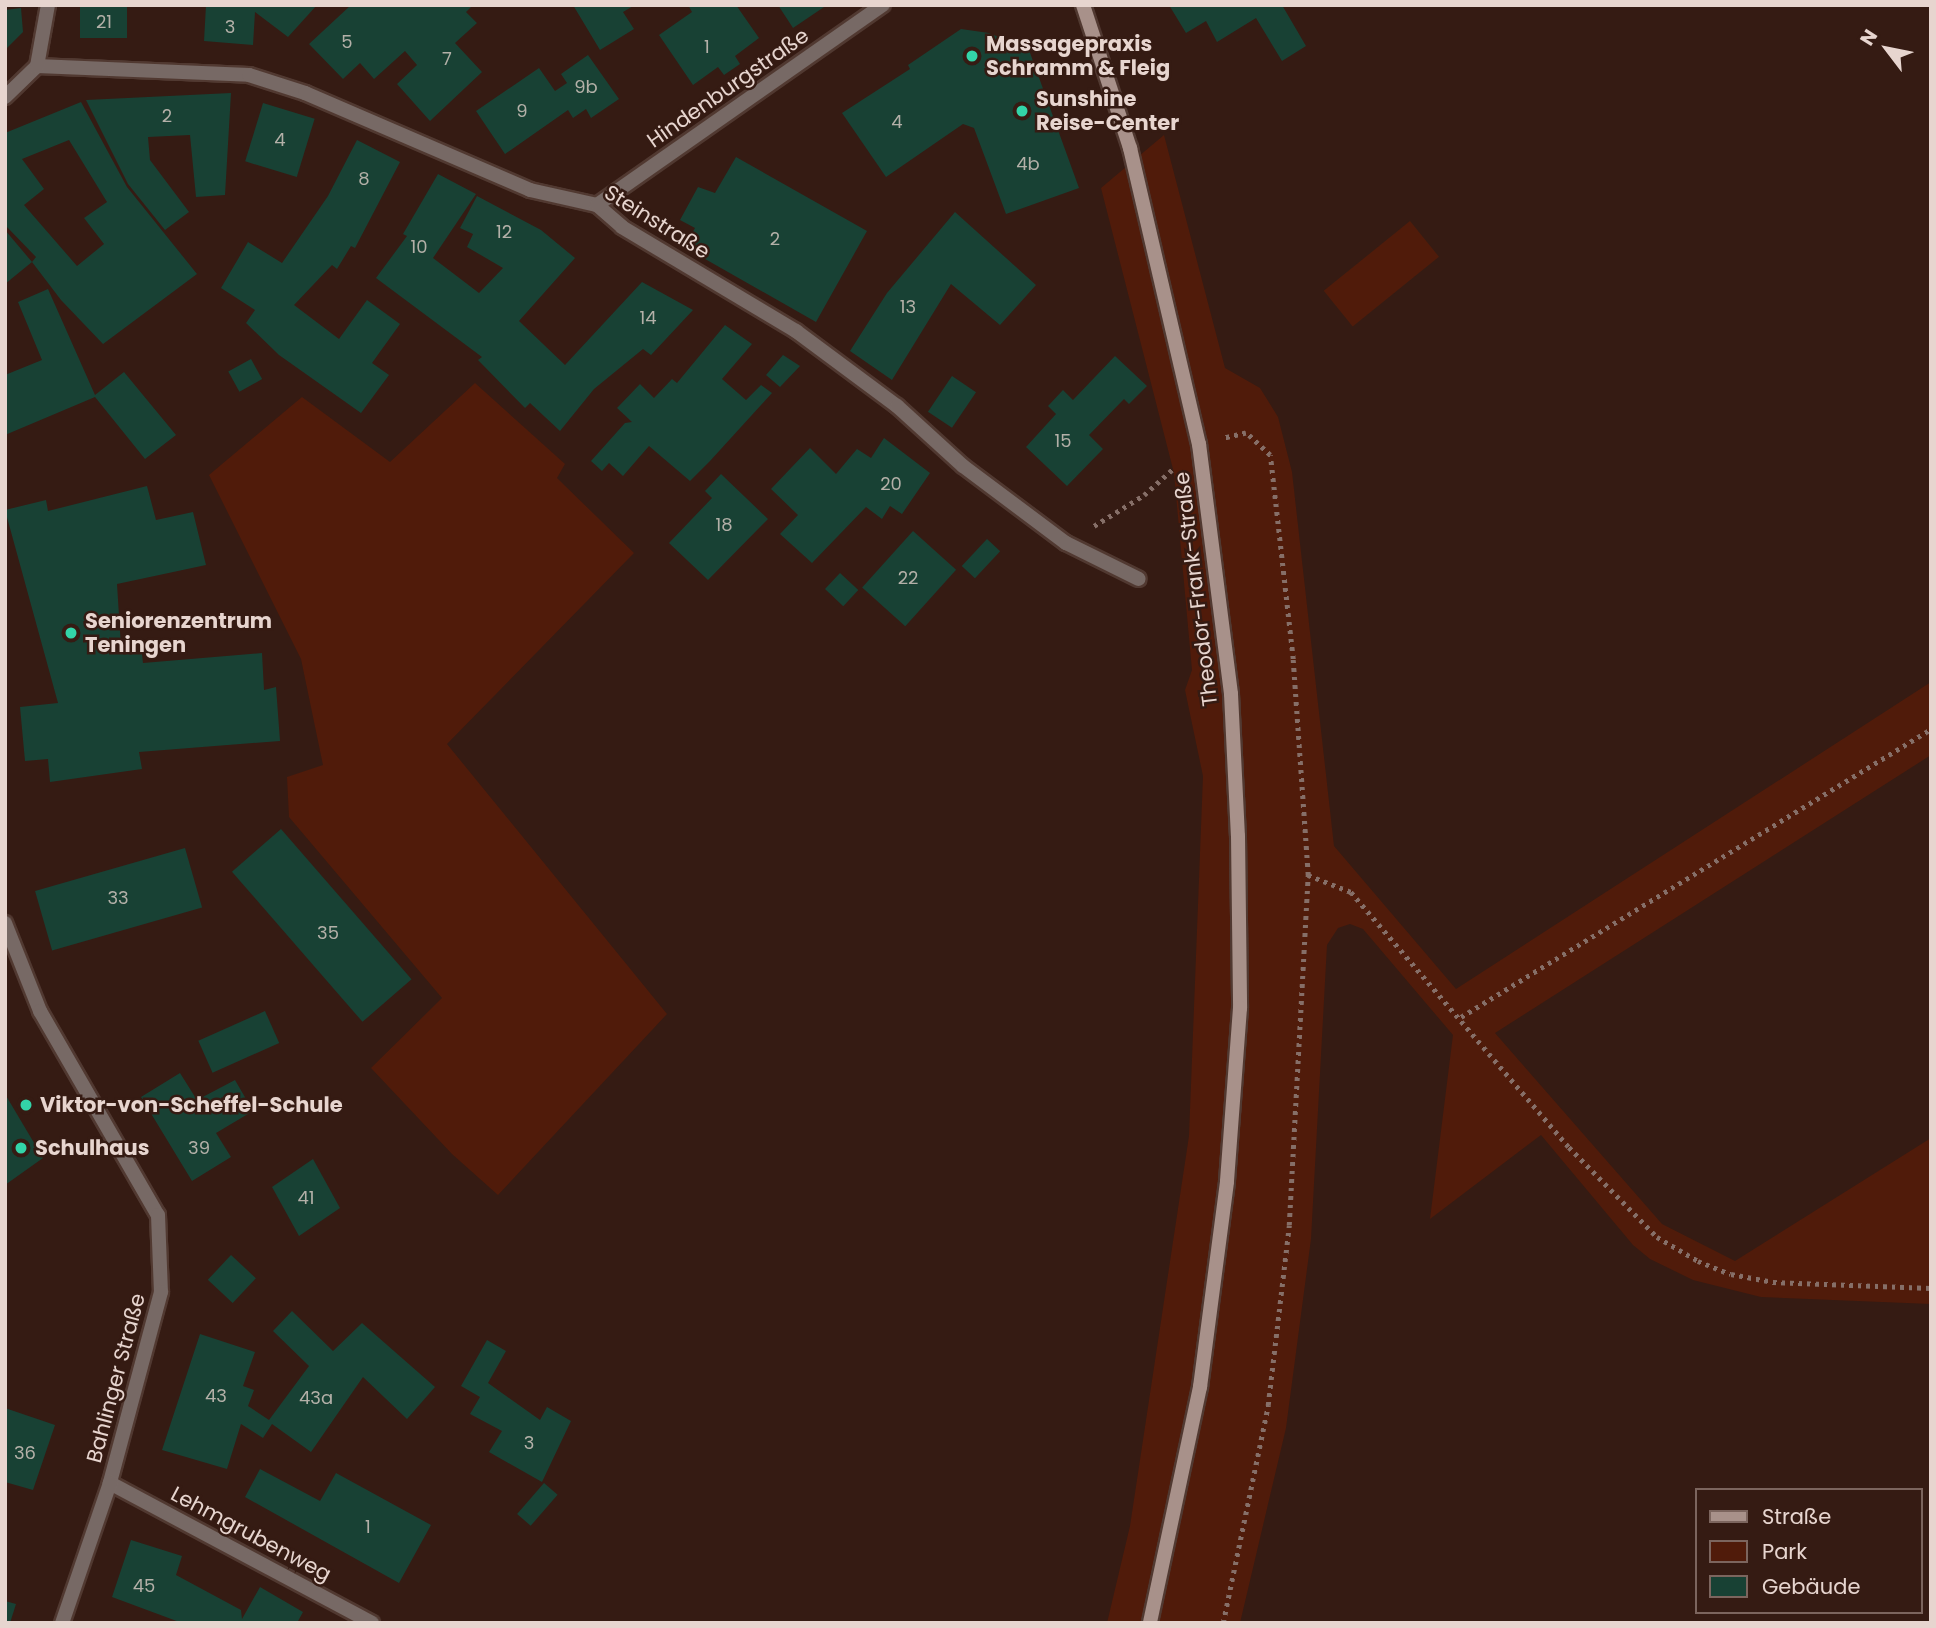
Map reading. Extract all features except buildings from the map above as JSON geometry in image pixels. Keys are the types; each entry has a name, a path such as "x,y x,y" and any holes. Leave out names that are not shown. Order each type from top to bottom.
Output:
{"main road":[{"name":"Theodor-Frank-Straße","path":"1083,5 1130,148 1199,444 1231,694 1238,836 1240,1008 1227,1182 1200,1387 1150,1623"}],"street":[{"path":"5,97 37,66 48,5"},
{"name":"Hindenburgstraße","path":"597,205 883,5"},
{"name":"Steinstraße","path":"37,66 248,75 305,93 530,190 597,205 622,227 796,331 897,406 963,466 1066,543 1139,579"},
{"name":"Bahlinger Straße","path":"5,923 40,1011 158,1215 161,1292 110,1483 62,1623"},
{"name":"Lehmgrubenweg","path":"110,1483 372,1623"}],"path":[{"path":"1066,543 1144,495 1199,444 1246,433 1270,455 1293,659 1308,875 1289,1225 1268,1405 1223,1623"},
{"path":"1461,1017 1931,729"},
{"path":"1308,875 1351,892 1579,1157 1657,1237 1698,1261 1731,1274 1773,1282 1931,1287"}],"green space":[{"path":"1164,135 1225,368 1260,388 1278,417 1292,472 1334,846 1456,989 1931,682 1931,755 1495,1033 1662,1224 1735,1261 1931,1138 1931,1304 1761,1297 1693,1280 1650,1259 1633,1245 1541,1135 1430,1219 1453,1035 1363,929 1350,924 1338,928 1327,945 1311,1239 1286,1428 1240,1623 1107,1623 1130,1526 1189,1136 1203,776 1185,690 1192,670 1174,473 1101,188"},
{"path":"1410,221 1439,257 1353,327 1324,291"},
{"path":"475,383 565,464 557,478 634,553 447,744 667,1014 498,1195 452,1154 371,1068 442,998 289,817 287,777 323,765 301,659 209,475 302,397 390,462"}],"place":[{"name":"Massagepraxis Schramm & Fleig","path":"972,56"},
{"name":"Sunshine Reise-Center","path":"1022,111"},
{"name":"Seniorenzentrum Teningen","path":"71,633"},
{"name":"Viktor-von-Scheffel-Schule","path":"26,1105"},
{"name":"Schulhaus","path":"21,1148"}]}
